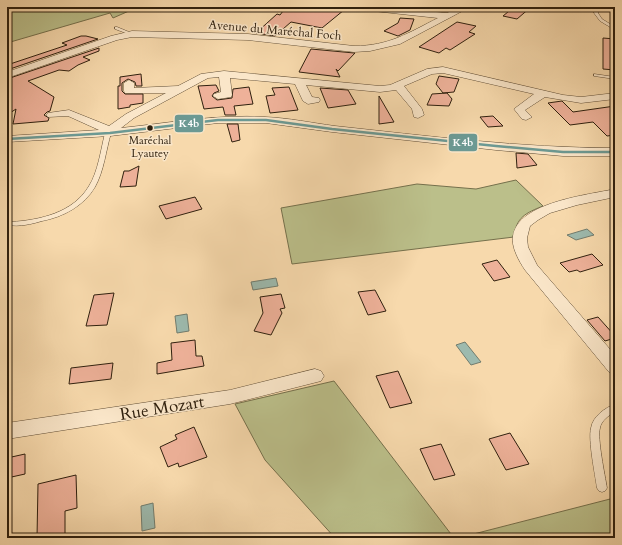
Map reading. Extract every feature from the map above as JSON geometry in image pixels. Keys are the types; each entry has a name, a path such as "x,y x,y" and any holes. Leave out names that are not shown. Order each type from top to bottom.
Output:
{"street":[{"path":"355,7 447,16"},
{"name":"Avenue du Maréchal Foch","path":"7,75 114,38 132,34 248,37 354,49 385,47 466,7"},
{"path":"109,132 130,116 181,88 205,76 215,74 392,88 430,71 443,70 563,98 581,100 615,96"},
{"path":"218,96 227,95 224,74"},
{"path":"299,81 308,101 315,100"},
{"path":"129,83 130,91 181,88"},
{"path":"398,85 417,108 418,115"},
{"path":"526,117 519,109 544,94"},
{"path":"52,115 69,113 109,132"},
{"path":"7,139 109,132 218,120 266,120 332,129 496,146 563,152 613,154"},
{"path":"615,193 567,203 542,211 528,220 520,234 521,247 530,266 615,367"},
{"name":"Rue Mozart","path":"7,431 230,397 315,376"}],"lane":[{"path":"598,7 596,13 601,20 615,29"},
{"path":"116,28 132,34"},
{"path":"596,75 615,78"},
{"path":"11,224 32,222 55,217 69,209 82,198 92,186 109,132"},
{"path":"602,488 595,428 602,418 611,409 615,408"}],"green space":[{"path":"7,7 138,7 113,18 110,13 7,43"},
{"path":"516,180 543,206 527,214 520,220 515,230 514,237 292,264 281,208 417,184 476,189"},
{"path":"334,381 454,538 335,538 265,460 235,404"},
{"path":"614,498 615,538 458,538"}],"shaded area":[{"path":"587,229 594,235 576,240 567,235"},
{"path":"276,278 278,286 253,290 251,282"},
{"path":"187,314 189,331 177,333 175,316"},
{"path":"465,342 481,362 471,365 456,345"},
{"path":"153,503 155,528 142,531 141,506"}],"building":[{"path":"286,7 319,10 320,8 344,10 322,28 291,22 275,36 256,33 277,14 280,15"},
{"path":"514,7 531,7 517,19 503,16"},
{"path":"400,18 414,19 410,30 398,36 384,31 398,23"},
{"path":"457,22 476,26 469,32 475,34 450,50 446,48 439,53 419,47"},
{"path":"81,36 98,39 7,70 7,65 67,45 62,43"},
{"path":"603,38 615,39 615,70 603,69"},
{"path":"99,48 99,51 83,57 90,60 69,71 59,70 28,81 54,97 50,111 44,115 49,118 48,121 13,124 16,109 7,115 7,79"},
{"path":"311,49 355,53 338,71 336,69 340,77 299,72"},
{"path":"141,74 142,86 136,86 135,82 128,79 122,83 122,91 125,94 143,94 143,103 118,109 118,86 120,86 120,77"},
{"path":"439,76 459,79 454,92 443,93 436,84"},
{"path":"216,85 219,91 214,93 212,96 217,100 232,98 233,89 249,87 253,104 234,106 236,115 225,115 223,107 204,109 198,86"},
{"path":"289,87 298,110 270,113 266,96 275,95 272,88"},
{"path":"320,88 348,90 356,104 328,108"},
{"path":"447,93 452,99 449,106 427,105 432,94"},
{"path":"379,96 394,122 379,124"},
{"path":"562,101 573,112 615,106 615,135 607,136 593,122 570,125 548,103"},
{"path":"493,116 503,126 488,127 480,117"},
{"path":"227,124 238,124 240,140 232,142"},
{"path":"516,153 528,154 537,165 517,168"},
{"path":"139,166 136,186 120,187 124,171 129,171"},
{"path":"195,197 202,209 166,219 159,206"},
{"path":"592,254 603,265 580,272 577,270 569,272 560,263"},
{"path":"497,260 510,277 494,281 482,264"},
{"path":"375,290 386,311 368,315 358,292"},
{"path":"114,293 107,325 86,326 94,295"},
{"path":"281,294 285,308 280,309 282,313 271,335 254,331 263,313 260,297"},
{"path":"598,317 615,336 615,338 605,341 587,320"},
{"path":"195,340 196,356 202,356 204,366 157,374 157,363 172,360 171,343"},
{"path":"113,363 111,379 69,384 71,368"},
{"path":"398,371 412,403 390,408 376,376"},
{"path":"194,427 207,457 179,467 178,463 168,467 160,447 177,439 175,435"},
{"path":"510,433 529,464 506,470 489,439"},
{"path":"441,444 455,475 434,480 420,449"},
{"path":"25,454 25,474 7,478 7,458"},
{"path":"76,475 77,508 65,511 65,538 37,538 38,484"}],"transit line":[{"name":"K4b","path":"7,139 110,133 218,120 266,120 332,129 496,146 563,152 615,152"}],"place":[{"name":"Maréchal Lyautey","path":"150,128"}]}
